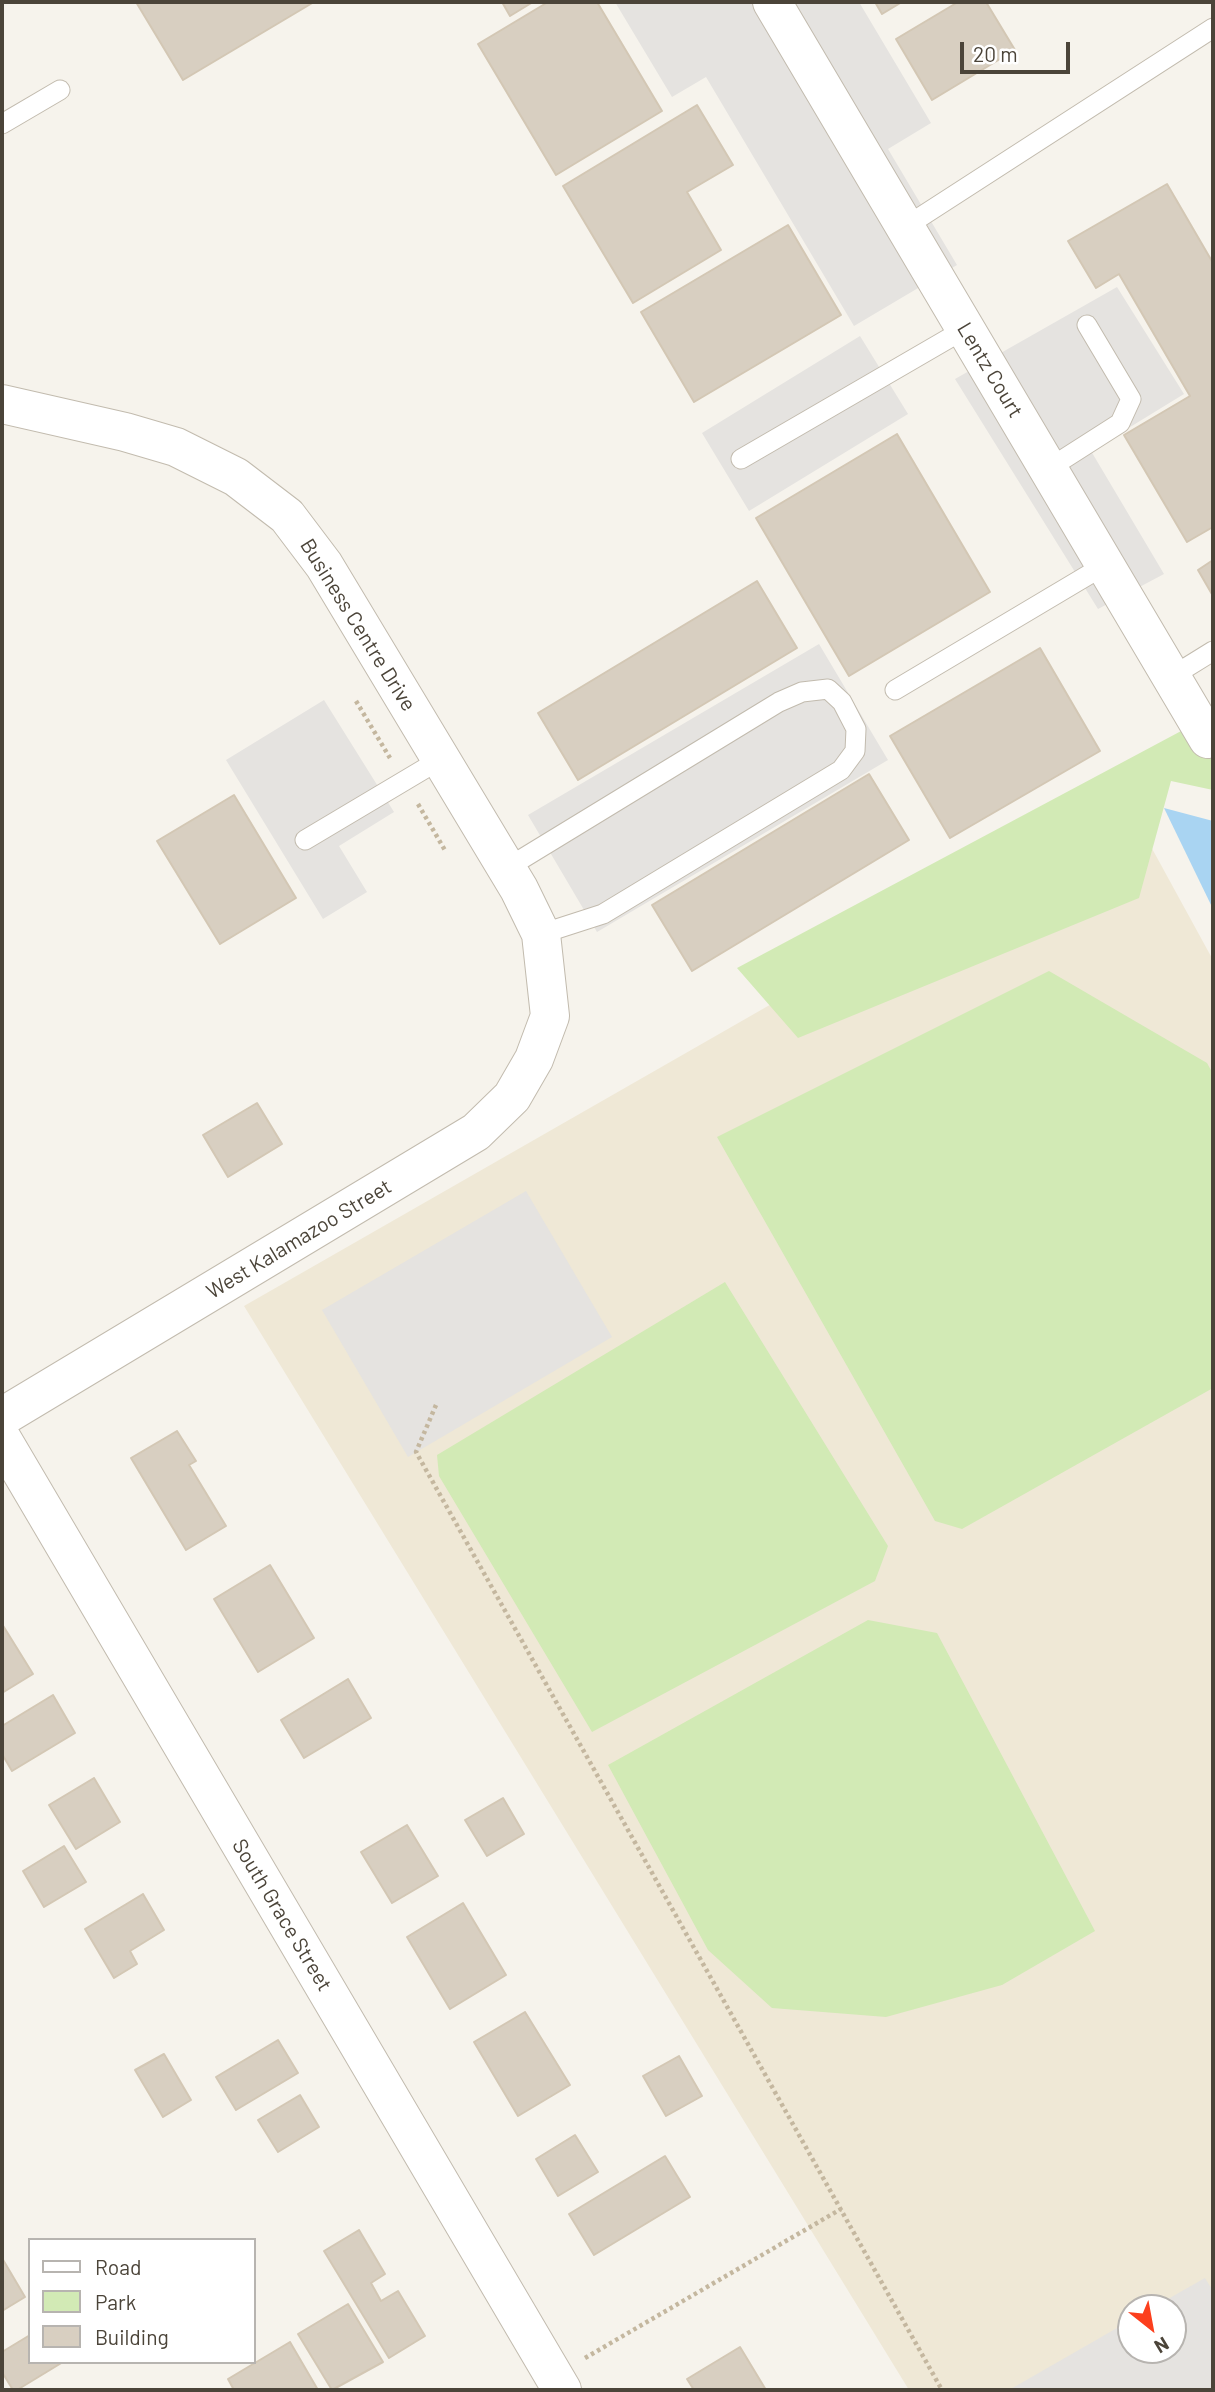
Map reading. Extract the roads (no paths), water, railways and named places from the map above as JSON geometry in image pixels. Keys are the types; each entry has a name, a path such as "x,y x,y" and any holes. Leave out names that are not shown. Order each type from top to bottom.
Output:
{"street":[{"name":"Lentz Court","path":"772,2 1208,739"},
{"name":"Business Centre Drive","path":"2,404 125,432 176,447 236,477 287,516 324,565 507,868 541,934 550,1016"},
{"name":"West Kalamazoo Street","path":"2,1418 476,1132 512,1097 534,1059 550,1016"},
{"name":"South Grace Street","path":"2,1439 549,2386"}],"lane":[{"path":"905,227 1213,28"},
{"path":"2,124 60,90"},
{"path":"1048,469 1120,423 1131,399 1087,325"},
{"path":"741,459 965,329"},
{"path":"895,690 1105,565"},
{"path":"1171,677 1213,651"},
{"path":"507,868 779,702 802,692 828,689 842,702 856,729 855,751 841,770 603,914 541,934"},
{"path":"305,840 441,759"}],"water":[{"path":"1164,808 1213,821 1213,909"}]}
